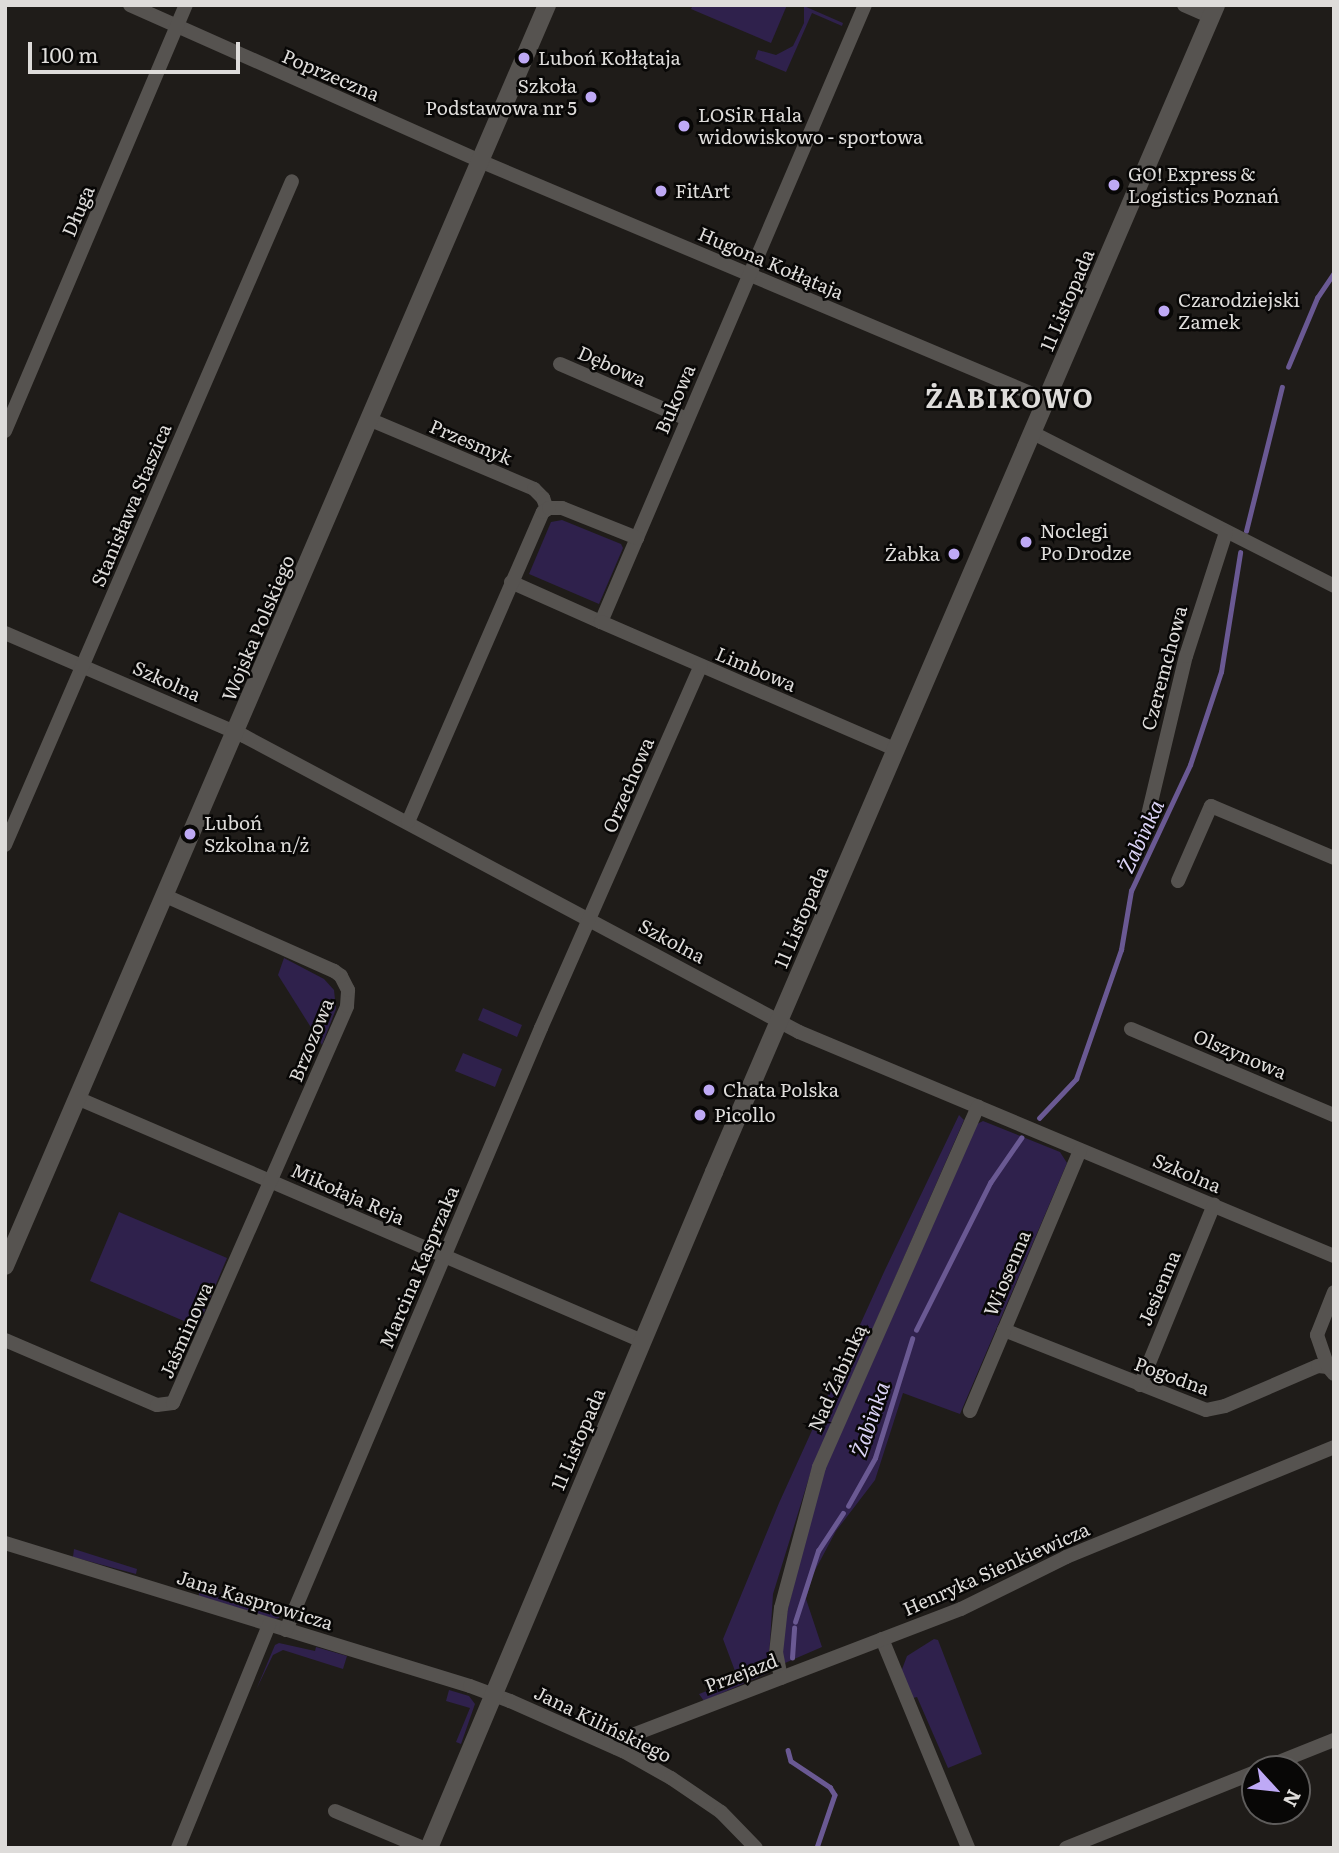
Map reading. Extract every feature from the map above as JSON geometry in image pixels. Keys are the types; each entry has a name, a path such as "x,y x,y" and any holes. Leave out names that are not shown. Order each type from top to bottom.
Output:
{"street":[{"name":"Poprzeczna","path":"130,5 480,161"},
{"name":"Długa","path":"5,431 186,5"},
{"name":"Wojska Polskiego","path":"5,1266 163,895 371,420 547,5"},
{"name":"Bukowa","path":"601,622 865,5"},
{"path":"1184,5 1213,11"},
{"name":"11 Listopada","path":"429,1848 642,1341 1213,11"},
{"name":"Hugona Kołłątaja","path":"480,161 1047,400"},
{"name":"Stanisława Staszica","path":"5,845 292,181"},
{"name":"Dębowa","path":"560,364 687,419"},
{"name":"Przesmyk","path":"371,420 534,489 543,498 547,509"},
{"path":"1033,433 1334,586"},
{"path":"408,822 538,518 547,509 562,508 637,538"},
{"name":"Czeremchowa","path":"1148,815 1186,656 1226,532"},
{"path":"511,582 601,622"},
{"name":"Limbowa","path":"601,622 897,750"},
{"name":"Szkolna","path":"5,633 235,732 799,1032 1334,1256"},
{"name":"Orzechowa","path":"589,919 702,666"},
{"path":"1178,881 1211,806 1334,858"},
{"name":"Brzozowa","path":"163,895 334,971 341,976 348,990 347,1006 271,1181"},
{"name":"Marcina Kasprzaka","path":"286,1630 589,919"},
{"name":"Olszynowa","path":"1131,1029 1334,1115"},
{"name":"Mikołaja Reja","path":"77,1098 642,1341"},
{"name":"Nad Żabinką","path":"781,1678 776,1653 781,1608 820,1467 978,1106"},
{"name":"Wiosenna","path":"970,1411 1080,1150"},
{"name":"Jaśminowa","path":"5,1340 157,1405 173,1404 271,1181"},
{"name":"Jesienna","path":"1140,1385 1214,1206"},
{"name":"Pogodna","path":"1004,1330 1200,1409 1211,1410 1311,1368 1331,1371 1317,1335 1334,1292"},
{"name":"Henryka Sienkiewicza","path":"883,1639 961,1609 1066,1557 1334,1447"},
{"name":"Jana Kasprowicza","path":"5,1543 493,1695"},
{"path":"178,1848 269,1625"},
{"path":"883,1639 968,1848"},
{"name":"Przejazd","path":"617,1748 635,1734 883,1639"},
{"name":"Jana Kilińskiego","path":"493,1695 617,1748 706,1801 757,1848"},
{"path":"1296,1755 1334,1740"},
{"path":"1066,1848 1241,1778"},
{"path":"335,1811 423,1848"}],"shaded area":[{"path":"693,5 787,5 771,43 691,9"},
{"path":"804,6 843,23 842,26 812,13 786,72 755,59 758,50 776,55 793,46 804,23"},
{"path":"562,520 621,544 623,548 599,604 529,574 551,522"},
{"path":"284,958 324,979 334,990 336,1009 322,1045 278,975"},
{"path":"483,1008 522,1025 517,1037 478,1020"},
{"path":"463,1053 502,1069 495,1087 455,1071"},
{"path":"959,1115 964,1120 812,1468 773,1594 768,1673 704,1701 699,1694 738,1679 723,1639 779,1503"},
{"path":"983,1121 1060,1152 1067,1163 960,1414 903,1393 875,1480 836,1531 813,1574 806,1599 822,1647 785,1663 782,1657 786,1616 821,1477 977,1124"},
{"path":"119,1212 227,1258 198,1327 90,1281"},
{"path":"74,1549 137,1569 136,1574 73,1557"},
{"path":"199,1586 280,1612 279,1618 274,1619 199,1596"},
{"path":"934,1639 938,1640 982,1754 948,1768 917,1697 913,1698 901,1672 907,1656"},
{"path":"279,1643 315,1651 316,1647 347,1656 343,1669 283,1650 273,1655 256,1690 275,1645"},
{"path":"449,1690 469,1696 475,1704 461,1744 456,1742 470,1708 446,1701"}],"waterway":[{"name":"Żabinka","path":"1288,367 1317,298 1334,273"},
{"name":"Żabinka","path":"1246,531 1282,387"},
{"name":"Żabinka","path":"1039,1118 1076,1079 1121,950 1131,891 1190,765 1221,672 1240,553"},
{"name":"Żabinka","path":"916,1330 990,1183 1021,1138"},
{"name":"Żabinka","path":"848,1506 875,1458 912,1339"},
{"name":"Żabinka","path":"795,1622 818,1551 843,1513"},
{"name":"Żabinka","path":"792,1658 794,1628"},
{"name":"Żabinka","path":"788,1750 791,1761 830,1787 835,1795 817,1848"}],"place":[{"name":"Luboń Kołłątaja","path":"524,58"},
{"name":"Szkoła Podstawowa nr 5","path":"591,97"},
{"name":"LOSiR Hala widowiskowo - sportowa","path":"684,126"},
{"name":"GO! Express & Logistics Poznań","path":"1114,185"},
{"name":"FitArt","path":"661,191"},
{"name":"Czarodziejski Zamek","path":"1164,311"},
{"name":"Noclegi Po Drodze","path":"1026,542"},
{"name":"Żabka","path":"954,554"},
{"name":"Luboń Szkolna n/ż","path":"190,834"},
{"name":"Chata Polska","path":"709,1090"},
{"name":"Picollo","path":"700,1115"}],"district":[{"name":"ŻABIKOWO","path":"1010,397"}]}
